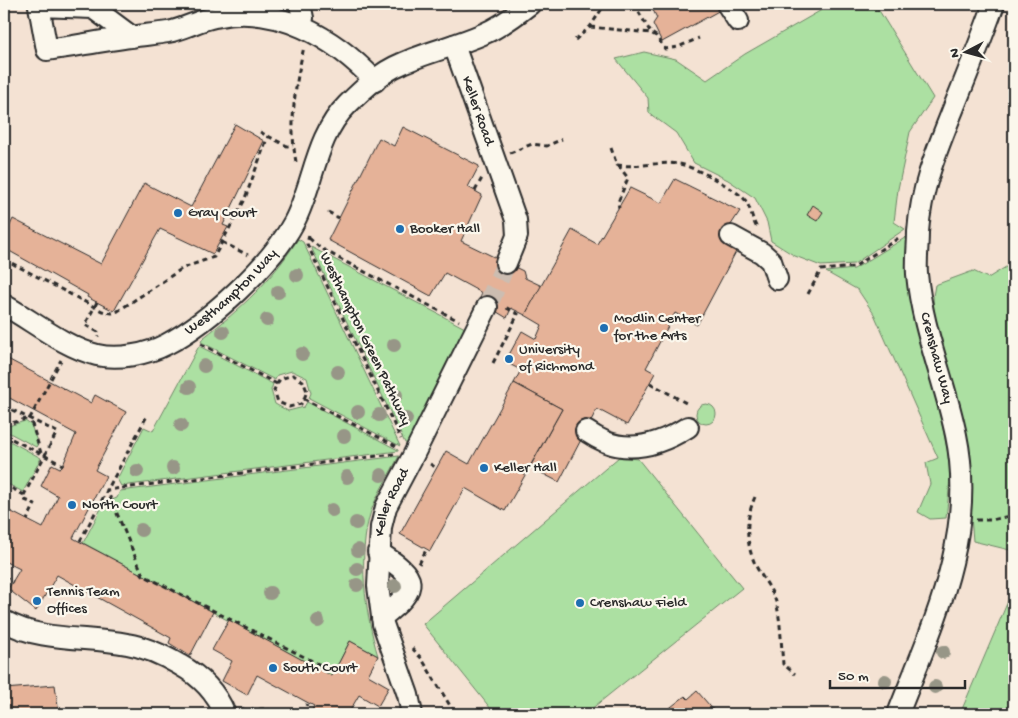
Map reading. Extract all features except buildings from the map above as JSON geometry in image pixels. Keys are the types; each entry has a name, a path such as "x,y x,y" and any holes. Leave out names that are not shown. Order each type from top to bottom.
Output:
{"street":[{"name":"Westhampton Way","path":"4,305 62,341 97,355 120,356 146,353 167,344 205,318 238,289 275,250 294,223 304,199 318,154 331,126 346,106 375,81 399,64 483,34 530,4"},
{"path":"728,4 738,21"},
{"name":"Crenshaw Way","path":"898,714 943,597 958,542 961,520 961,465 956,435 923,309 917,273 920,211 935,152 994,4"},
{"path":"132,37 169,32 216,16 238,14 267,15 305,29 328,41 359,64 375,81"},
{"name":"Keller Road","path":"454,45 516,220 517,236 506,263"},
{"path":"731,236 762,253 771,261 776,280"},
{"name":"Keller Road","path":"412,714 408,695 388,640 382,617 378,586 378,552 381,527 386,507 493,305"},
{"path":"586,431 607,442 624,446 640,446 676,435 688,427"},
{"path":"378,552 404,571 409,576 410,582 409,589 404,598 382,617"},
{"path":"4,621 31,632 125,643 159,654 198,676 229,711"}],"path":[{"path":"575,40 590,26 605,4"},
{"path":"634,4 651,33"},
{"path":"590,26 651,33 656,36 665,49 678,47 699,38"},
{"path":"296,163 294,145 295,93 305,41"},
{"path":"260,132 287,146 294,145"},
{"path":"4,259 107,313 118,311 183,268 214,257 244,201 268,136"},
{"path":"505,156 518,148 532,144 548,146 562,139"},
{"path":"611,148 618,165 628,178 618,202 619,208"},
{"path":"618,165 636,167 647,164 680,164 694,169 730,188 745,199 757,229"},
{"path":"4,192 4,206"},
{"path":"328,212 339,218"},
{"name":"Westhampton Green Pathway","path":"403,443 320,271 308,244 309,238 319,247 342,260 463,323"},
{"path":"808,294 821,270 854,266 897,238"},
{"path":"222,242 251,256"},
{"path":"95,330 85,325 97,302"},
{"path":"492,363 518,314 493,305"},
{"path":"198,342 277,384"},
{"path":"41,453 30,418 65,353"},
{"path":"293,375 303,380 307,391 301,404 289,407 278,402 274,390 277,384 280,379 293,375"},
{"path":"650,383 686,403"},
{"name":"Westhampton Green Pathway","path":"304,399 404,450"},
{"path":"4,406 57,432 24,495"},
{"path":"80,541 148,414"},
{"path":"4,425 30,418"},
{"path":"4,435 63,464"},
{"path":"107,490 398,453"},
{"path":"427,463 437,468"},
{"path":"4,484 24,495 25,500 35,504 27,520"},
{"path":"107,490 144,575 328,669"},
{"path":"755,496 748,513 747,531 752,554 775,601 784,664 795,674"},
{"path":"961,520 991,520 1014,515"},
{"path":"422,559 426,550"},
{"path":"4,577 12,582"},
{"path":"407,641 422,659 455,714"},
{"path":"302,714 307,704"},
{"path":"229,711 266,709 278,714"}],"green space":[{"path":"832,4 875,4 933,98 910,132 898,189 894,222 905,229 854,264 821,266 795,256 771,241 767,222 755,198 728,180 694,163 676,133 649,113 648,98 616,59 644,52 676,59 707,80 745,54"},
{"path":"908,236 908,265 916,322 944,433 949,461 946,518 930,519 918,512 930,484 926,463 938,458 874,314 858,290 826,272 854,269"},
{"path":"298,239 303,242 400,446 309,398 311,393 307,378 292,371 277,375 275,380 201,342 203,338 231,316 255,293 278,268"},
{"path":"311,247 465,328 447,371 409,444 405,443"},
{"path":"1014,262 1014,551 973,541 966,453 935,325 933,296 935,285 973,271 988,278"},
{"path":"199,346 273,384 271,390 275,404 288,411 304,407 307,402 398,451 121,486 117,479 144,427 153,431"},
{"path":"702,404 710,404 716,410 716,418 710,424 702,424 696,418 696,410"},
{"path":"25,421 31,425 38,444 36,447 4,430 5,427"},
{"path":"4,438 41,458 23,492 4,482"},
{"path":"399,456 371,511 364,546 366,603 378,656 350,641 332,676 83,543 104,503 117,498 120,491"},
{"name":"Crenshaw Field","path":"619,457 638,459 742,588 585,714 495,714 423,624"},
{"path":"1014,587 1014,714 960,714"}],"tunnel":[{"path":"487,307 506,263"}],"place":[{"name":"Gray Court","path":"178,213"},
{"name":"Booker Hall","path":"400,229"},
{"name":"Modlin Center for the Arts","path":"604,328"},
{"name":"University of Richmond","path":"509,359"},
{"name":"Keller Hall","path":"484,468"},
{"name":"North Court","path":"72,505"},
{"name":"Tennis Team Offices","path":"37,601"},
{"name":"Crenshaw Field","path":"580,603"},
{"name":"South Court","path":"273,668"}]}
